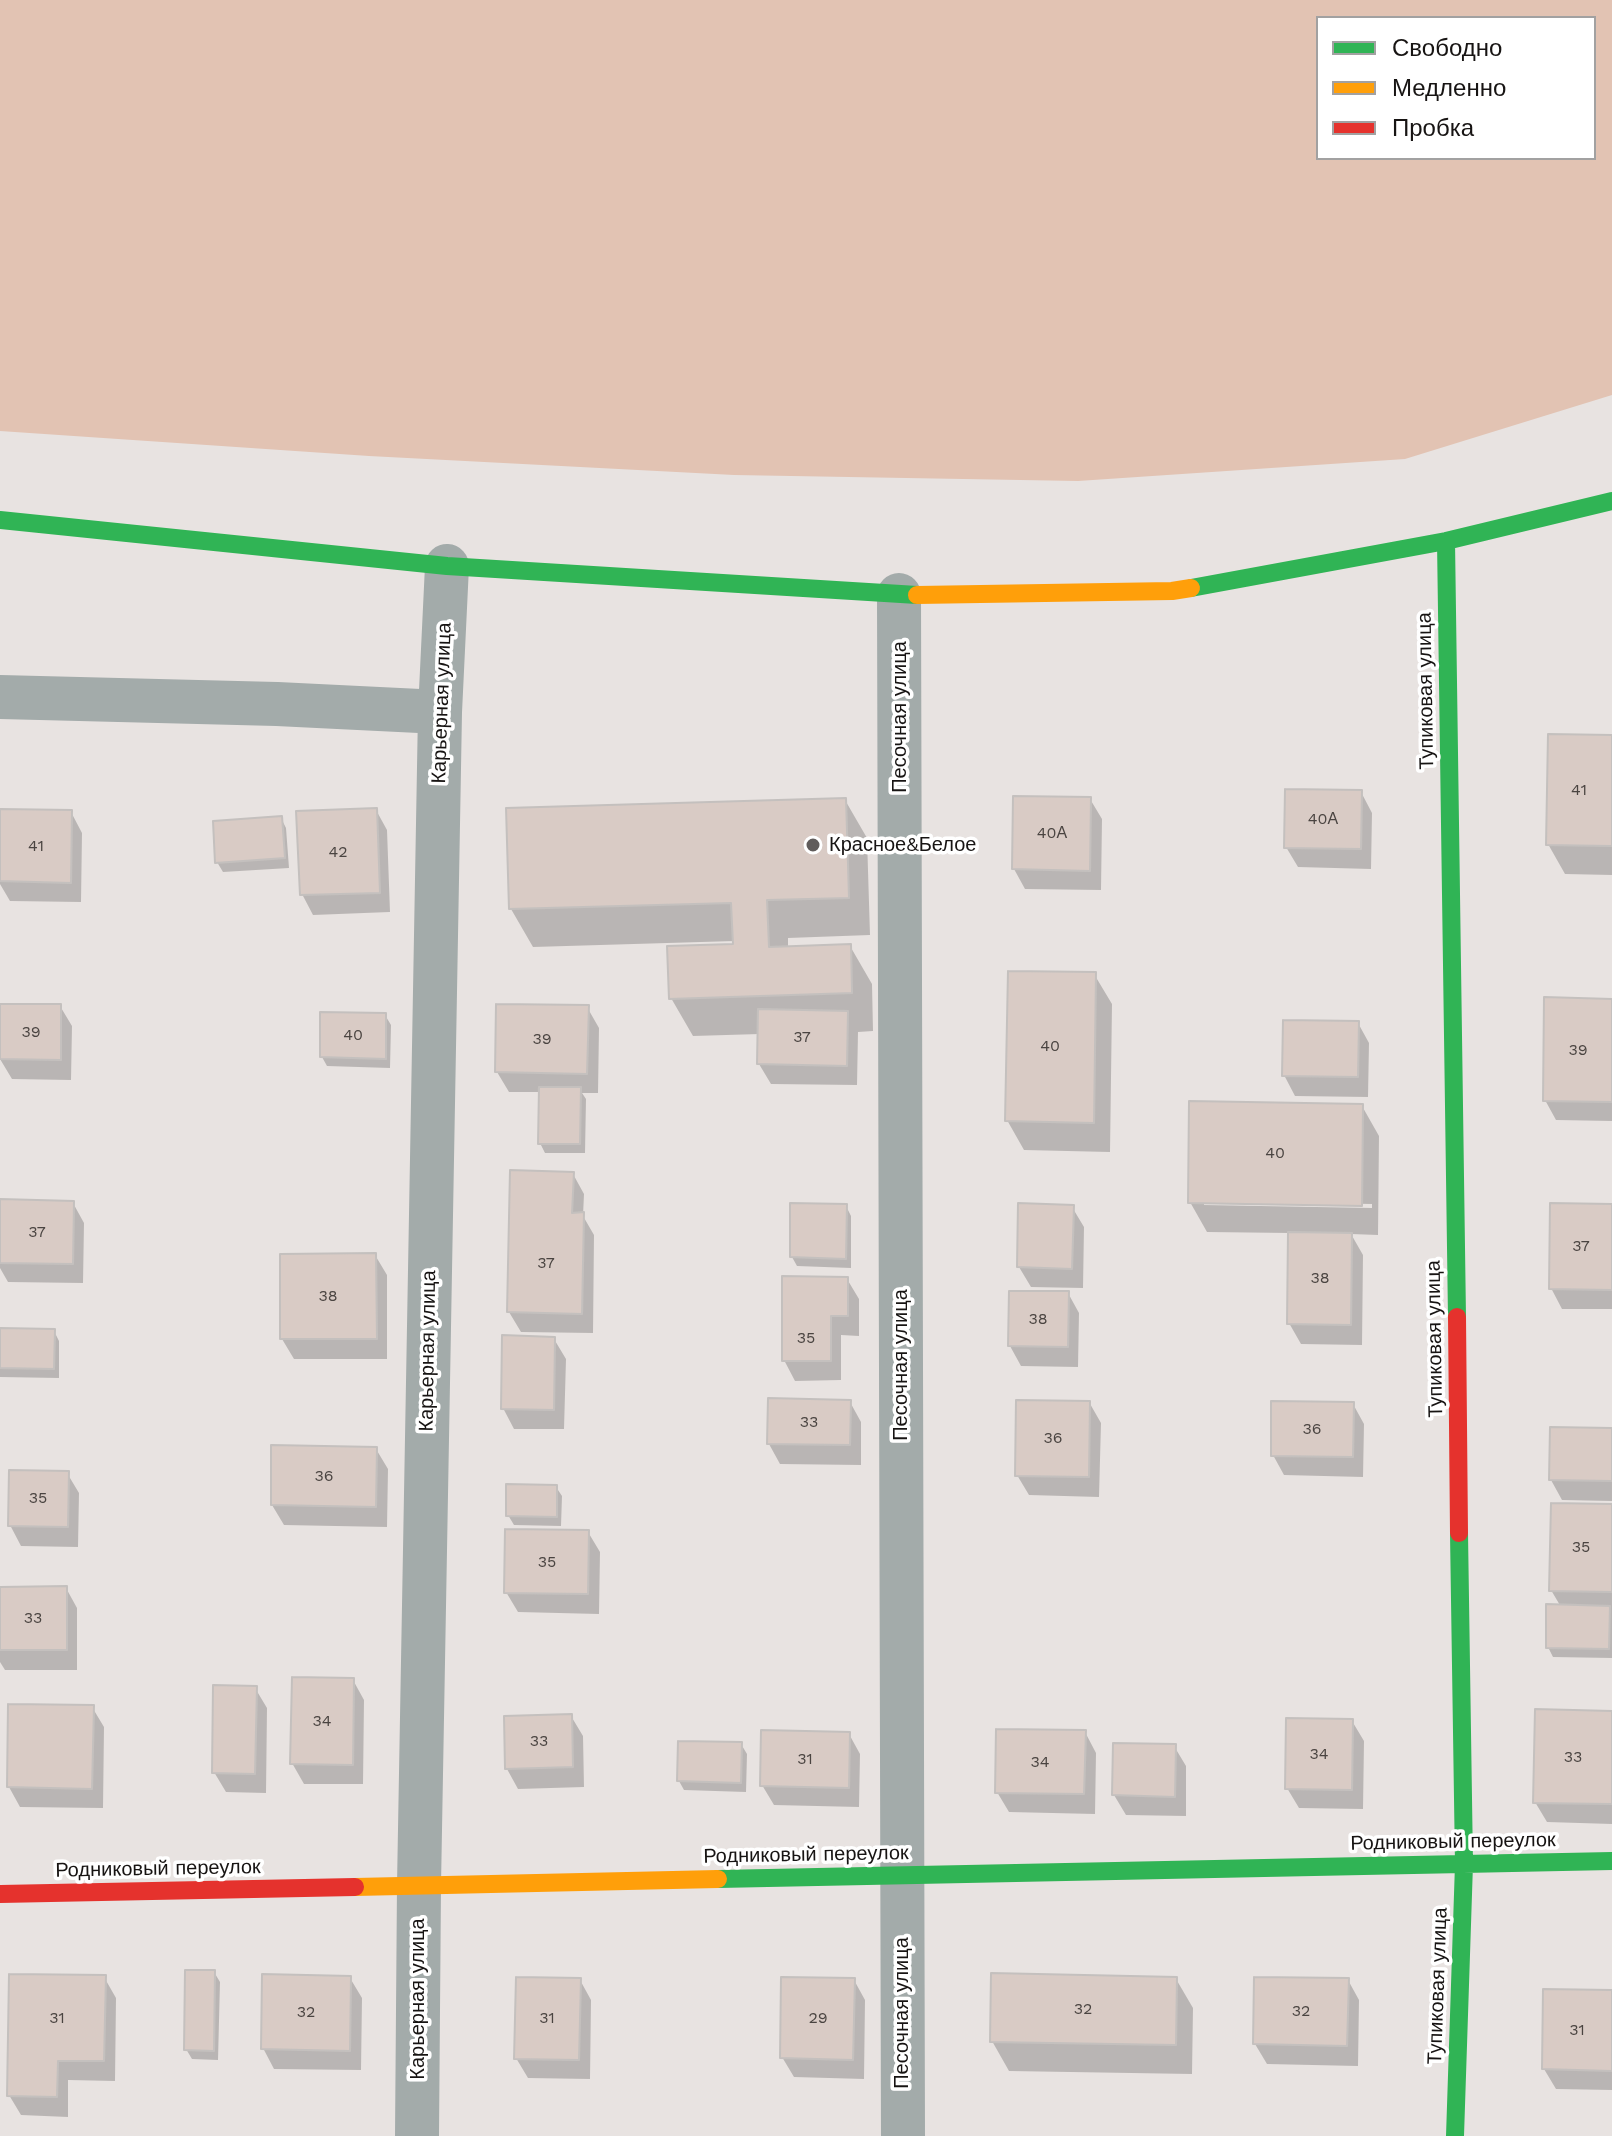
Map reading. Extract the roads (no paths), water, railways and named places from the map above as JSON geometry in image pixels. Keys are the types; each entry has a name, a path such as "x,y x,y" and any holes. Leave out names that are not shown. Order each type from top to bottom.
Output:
{"street":[{"path":"0,520 447,566 899,595 1172,591 1446,541 1612,501"},
{"name":"Тупиковая улица","path":"1446,541 1464,1864 1455,2136"},
{"name":"Карьерная улица","path":"417,2136 440,712 447,566"},
{"name":"Песочная улица","path":"899,595 903,2136"},
{"path":"0,697 277,704 440,712"},
{"name":"Родниковый переулок","path":"0,1894 1612,1861"}],"place":[{"name":"Красное&Белое","path":"813,845"}]}
